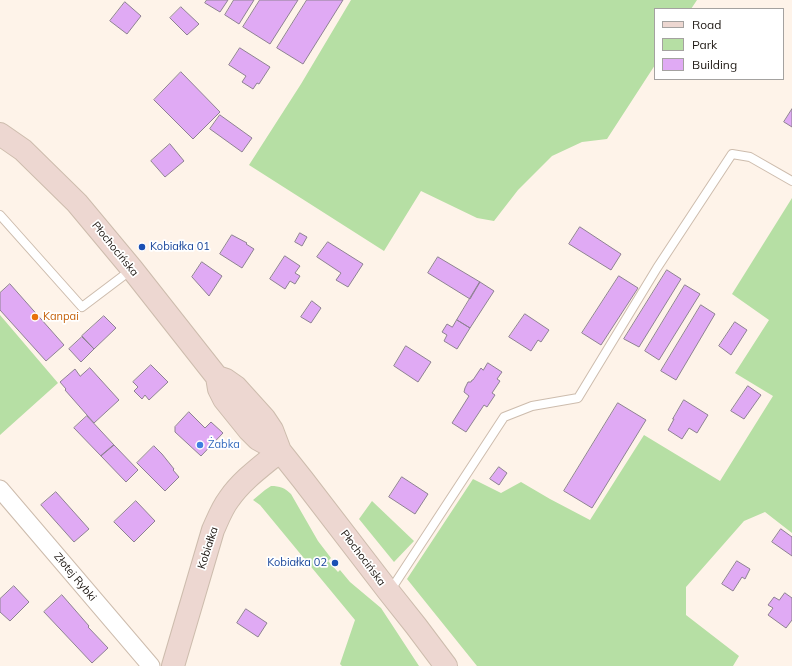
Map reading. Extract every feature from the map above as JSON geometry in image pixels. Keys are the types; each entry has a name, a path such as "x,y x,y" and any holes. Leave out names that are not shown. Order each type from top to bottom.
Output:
{"main road":[{"name":"Płochocińska","path":"0,134 23,150 77,203 132,269 217,377 236,386 264,418 272,430 280,451 446,666"},
{"name":"Kobiałka","path":"172,666 213,530 220,513 228,499 242,483 280,451"}],"street":[{"name":"Złotej Rybki","path":"0,489 150,666"}],"lane":[{"path":"389,592 504,417 532,406 578,398 657,268 732,154 750,157 792,181"},
{"path":"0,215 82,307 132,269"}],"green space":[{"path":"351,0 697,0 692,8 654,8 654,67 607,139 582,142 552,156 518,190 494,221 477,218 421,191 384,251 249,165 301,84"},
{"path":"792,198 792,533 765,512 744,521 686,587 686,615 739,656 733,666 477,666 407,579 473,479 501,493 521,482 590,520 644,435 720,481 773,396 735,373 769,320 732,294"},
{"path":"0,315 58,383 0,435"},
{"path":"271,486 277,486 287,490 291,494 318,541 331,558 328,561 338,572 340,570 350,582 381,608 419,666 342,666 340,664 355,620 260,505 253,500"},
{"path":"372,501 414,541 394,562 359,519"}],"building":[{"path":"207,0 228,0 220,12 205,3"},
{"path":"234,0 254,0 239,24 225,15"},
{"path":"260,0 298,0 270,44 243,27"},
{"path":"307,0 343,0 303,64 277,48"},
{"path":"125,2 141,16 127,34 110,21"},
{"path":"181,7 199,24 187,35 170,18"},
{"path":"240,48 270,67 259,84 257,83 253,89 242,82 246,76 229,65"},
{"path":"181,72 220,112 193,139 154,100"},
{"path":"792,109 792,127 784,122"},
{"path":"220,115 252,138 242,152 210,129"},
{"path":"170,144 184,161 165,177 151,161"},
{"path":"580,227 621,254 611,270 569,244"},
{"path":"300,233 307,237 302,246 295,242"},
{"path":"232,235 247,243 246,244 254,249 242,268 220,254"},
{"path":"328,242 363,264 348,287 336,280 341,273 317,257"},
{"path":"285,256 300,266 295,273 300,276 295,284 290,281 285,289 270,279"},
{"path":"438,257 480,282 470,299 428,273"},
{"path":"202,262 222,276 209,296 192,277"},
{"path":"667,270 681,279 639,347 624,339"},
{"path":"619,276 638,288 601,345 582,333"},
{"path":"480,282 494,291 470,328 457,320"},
{"path":"10,284 64,345 46,361 0,310 0,293"},
{"path":"685,285 700,294 659,360 645,351"},
{"path":"312,301 321,308 311,323 301,317"},
{"path":"701,305 715,314 676,380 661,371"},
{"path":"525,314 549,330 541,342 538,340 531,351 509,337"},
{"path":"104,316 116,328 94,349 82,336"},
{"path":"457,320 470,328 457,349 444,341 447,335 442,332 447,324 452,327"},
{"path":"735,322 747,330 731,355 719,346"},
{"path":"82,337 94,349 81,362 69,349"},
{"path":"406,346 431,362 418,382 394,366"},
{"path":"488,363 502,372 497,379 500,381 492,393 495,395 487,407 484,405 466,432 452,423 469,396 464,392 468,382 471,382 481,368 483,370"},
{"path":"151,365 168,382 149,400 145,395 142,399 134,391 138,387 133,382"},
{"path":"90,368 119,400 94,423 65,390 66,389 60,382 75,369 80,376"},
{"path":"748,386 761,395 744,419 731,411"},
{"path":"684,400 708,415 697,433 689,428 682,439 668,430"},
{"path":"618,403 646,420 592,508 564,491"},
{"name":"Żabka","path":"189,412 205,428 211,422 223,433 201,456 175,432 175,427"},
{"path":"87,416 114,445 101,456 74,428"},
{"path":"114,445 138,470 126,482 101,456"},
{"path":"154,446 162,454 179,477 165,491 137,463"},
{"path":"499,467 507,473 499,485 490,479"},
{"path":"402,477 428,494 415,514 389,497"},
{"path":"56,492 89,529 74,542 41,505"},
{"path":"136,501 155,521 134,542 114,522"},
{"path":"781,529 792,537 792,556 772,542"},
{"path":"737,561 750,569 745,579 742,577 733,591 722,584"},
{"path":"14,586 29,602 10,621 0,612 0,599"},
{"path":"785,593 792,598 792,620 786,628 768,615 773,608 768,605 774,597 779,600"},
{"path":"62,595 89,626 88,627 108,648 92,663 44,612"},
{"path":"246,609 267,623 258,637 237,623"}],"place":[{"name":"Kobiałka 01","path":"142,247"},
{"name":"Kanpai","path":"35,317"},
{"name":"Żabka","path":"200,445"},
{"name":"Kobiałka 02","path":"335,563"}]}
